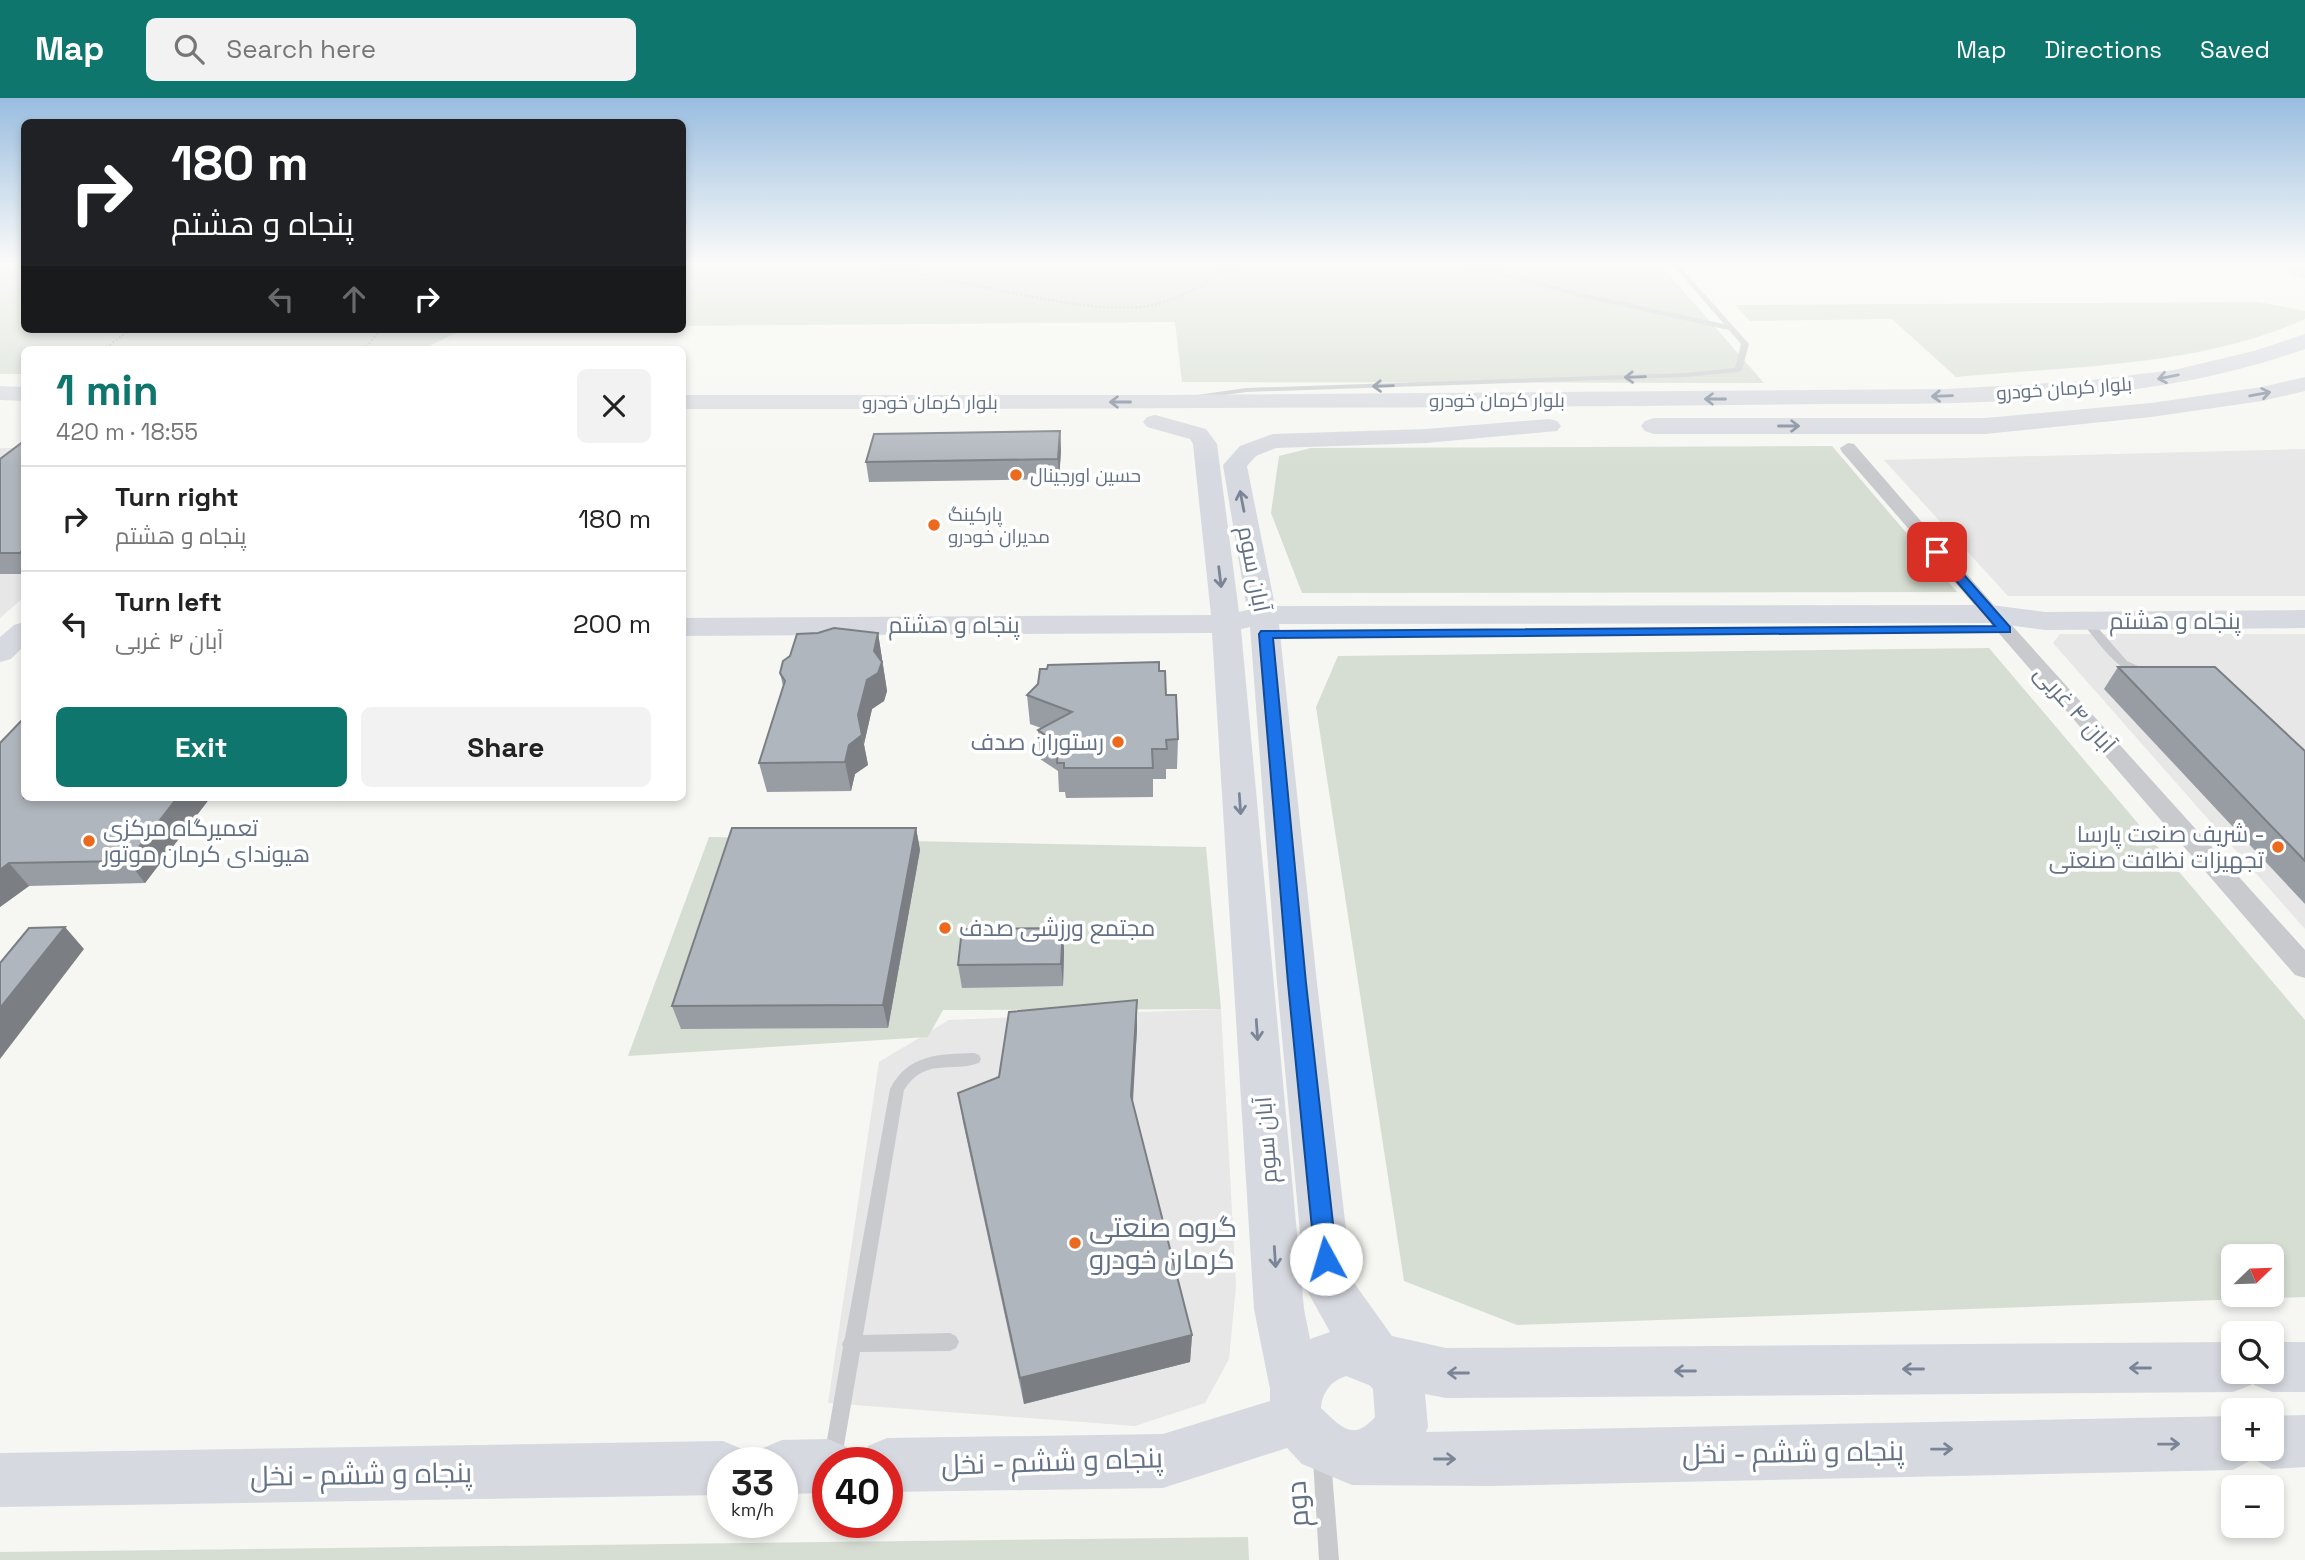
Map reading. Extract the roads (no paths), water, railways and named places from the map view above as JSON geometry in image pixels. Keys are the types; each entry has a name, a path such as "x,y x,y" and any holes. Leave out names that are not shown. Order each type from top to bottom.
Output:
{"main road":[{"name":"بلوار کرمان خودرو","path":"807,426 1156,412 1880,399 2056,391 2147,382 2263,358 2305,341"},
{"name":"بلوار کرمان خودرو","path":"1629,426 1985,426 2151,410 2262,394 2305,384"},
{"path":"0,393 21,394"},
{"name":"بلوار کرمان خودرو","path":"686,402 1156,412 1563,426"},
{"path":"1985,426 2100,430 2196,425 2305,408"},
{"path":"0,416 21,417"}],"street":[{"name":"آبان سوم","path":"1156,412 1198,434 1205,444 1226,624 1279,1309 1316,1428"},
{"name":"آبان سوم","path":"1377,1358 1329,1287 1297,983 1264,624 1235,465 1248,451 1273,442 1295,439 1426,436 1563,426"},
{"name":"آبان ۴ غربی","path":"1848,448 1998,622 2305,968"},
{"name":"پنجاه و هشتم","path":"686,627 2305,620"},
{"path":"1377,1358 1399,1382 1402,1427 1382,1449 1316,1428 1318,1361 1346,1351 1446,1373 2221,1367"},
{"path":"2284,1367 2305,1367"},
{"name":"پنجاه و ششم - نخل","path":"903,1465 1163,1461 1316,1428 1489,1459 2221,1443"},
{"path":"2284,1442 2305,1441"},
{"name":"پنجاه و ششم - نخل","path":"0,1480 707,1468"}],"lane":[{"path":"1156,412 1246,390 1686,375 1738,370 1745,344 1734,330"},
{"path":"2086,621 2123,663 2134,670 2157,674"},
{"path":"835,1447 897,1089 902,1079 922,1065 974,1059"},
{"path":"851,1344 950,1342"},
{"name":"دوم","path":"1316,1428 1329,1560"}],"place":[{"name":"حسین اورجینال","path":"1016,475"},
{"name":"پارکینگ مدیران خودرو","path":"934,525"},
{"name":"رستوران صدف","path":"1118,742"},
{"name":"تعمیرگاه مرکزی هیوندای کرمان موتور","path":"89,841"},
{"name":"شریف صنعت پارسا - تجهیزات نظافت صنعتی","path":"2278,847"},
{"name":"مجتمع ورزشی صدف","path":"945,928"},
{"name":"گروه صنعتی کرمان خودرو","path":"1075,1243"}]}
